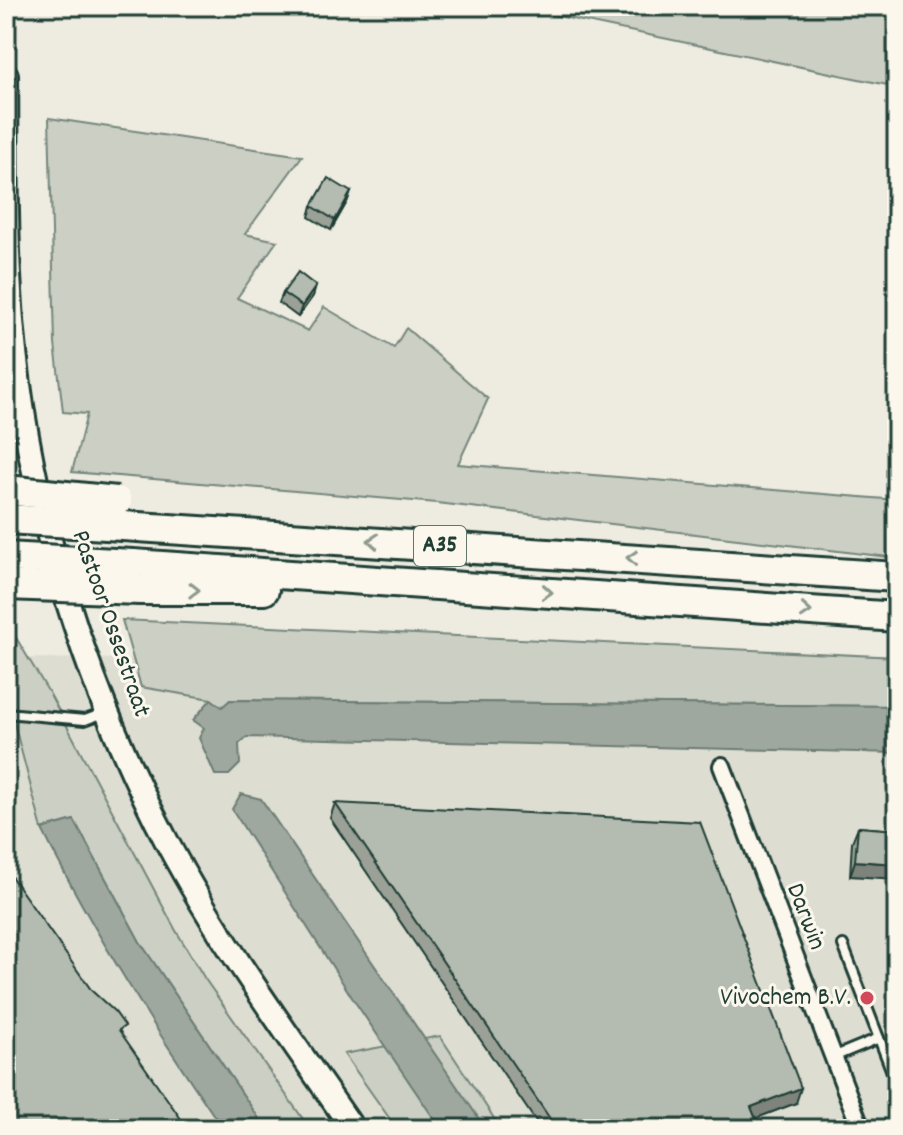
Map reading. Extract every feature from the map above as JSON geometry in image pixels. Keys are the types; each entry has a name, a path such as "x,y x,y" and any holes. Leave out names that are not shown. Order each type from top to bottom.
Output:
{"highway":[{"name":"A35","path":"6,490 120,513 171,529 897,577"},
{"name":"A35","path":"6,519 120,513"},
{"name":"A35","path":"6,557 136,577"},
{"name":"A35","path":"6,585 136,577 389,581 897,617"}],"main road":[{"name":"Pastoor Ossestraat","path":"6,75 8,235 15,347 35,469 57,563 107,712 169,847 228,949 353,1129"}],"street":[{"name":"Darwin","path":"722,766 861,1129"}],"lane":[{"path":"6,713 85,720 107,712"},
{"path":"843,945 897,1085"},
{"path":"832,1057 879,1038"}],"shaded area":[{"path":"510,6 897,6 897,87"},
{"path":"49,118 302,156 245,234 277,241 237,298 308,331 324,307 394,348 406,328 488,399 458,464 897,500 897,558 437,503 72,472 87,414 63,412 55,344"},
{"path":"122,620 897,657 897,706 230,700 222,708 211,699 141,687"},
{"path":"6,621 51,696 175,929 205,979 310,1129 266,1129 140,942 74,820 42,829 6,693"},
{"path":"6,658 142,659 897,698 897,1129 6,1129"},
{"path":"211,699 222,707 230,700 897,706 897,753 247,737 239,744 240,764 229,775 215,775 199,738 204,728 193,720"},
{"path":"241,794 261,799 486,1129 441,1129 353,999 232,809"},
{"path":"74,820 140,942 266,1129 223,1129 127,982 42,829"},
{"path":"440,1036 501,1129 397,1129 344,1054"}],"building":[{"path":"328,178 351,192 335,220 312,206"},
{"path":"298,272 316,286 302,306 283,293"},
{"path":"335,803 700,822 801,1088 751,1107 760,1129 557,1129"},
{"path":"858,827 897,830 897,864 855,861"},
{"path":"6,869 92,991 125,1026 119,1030 188,1129 6,1129"}],"place":[{"name":"Vivochem B.V.","path":"867,998"}]}
